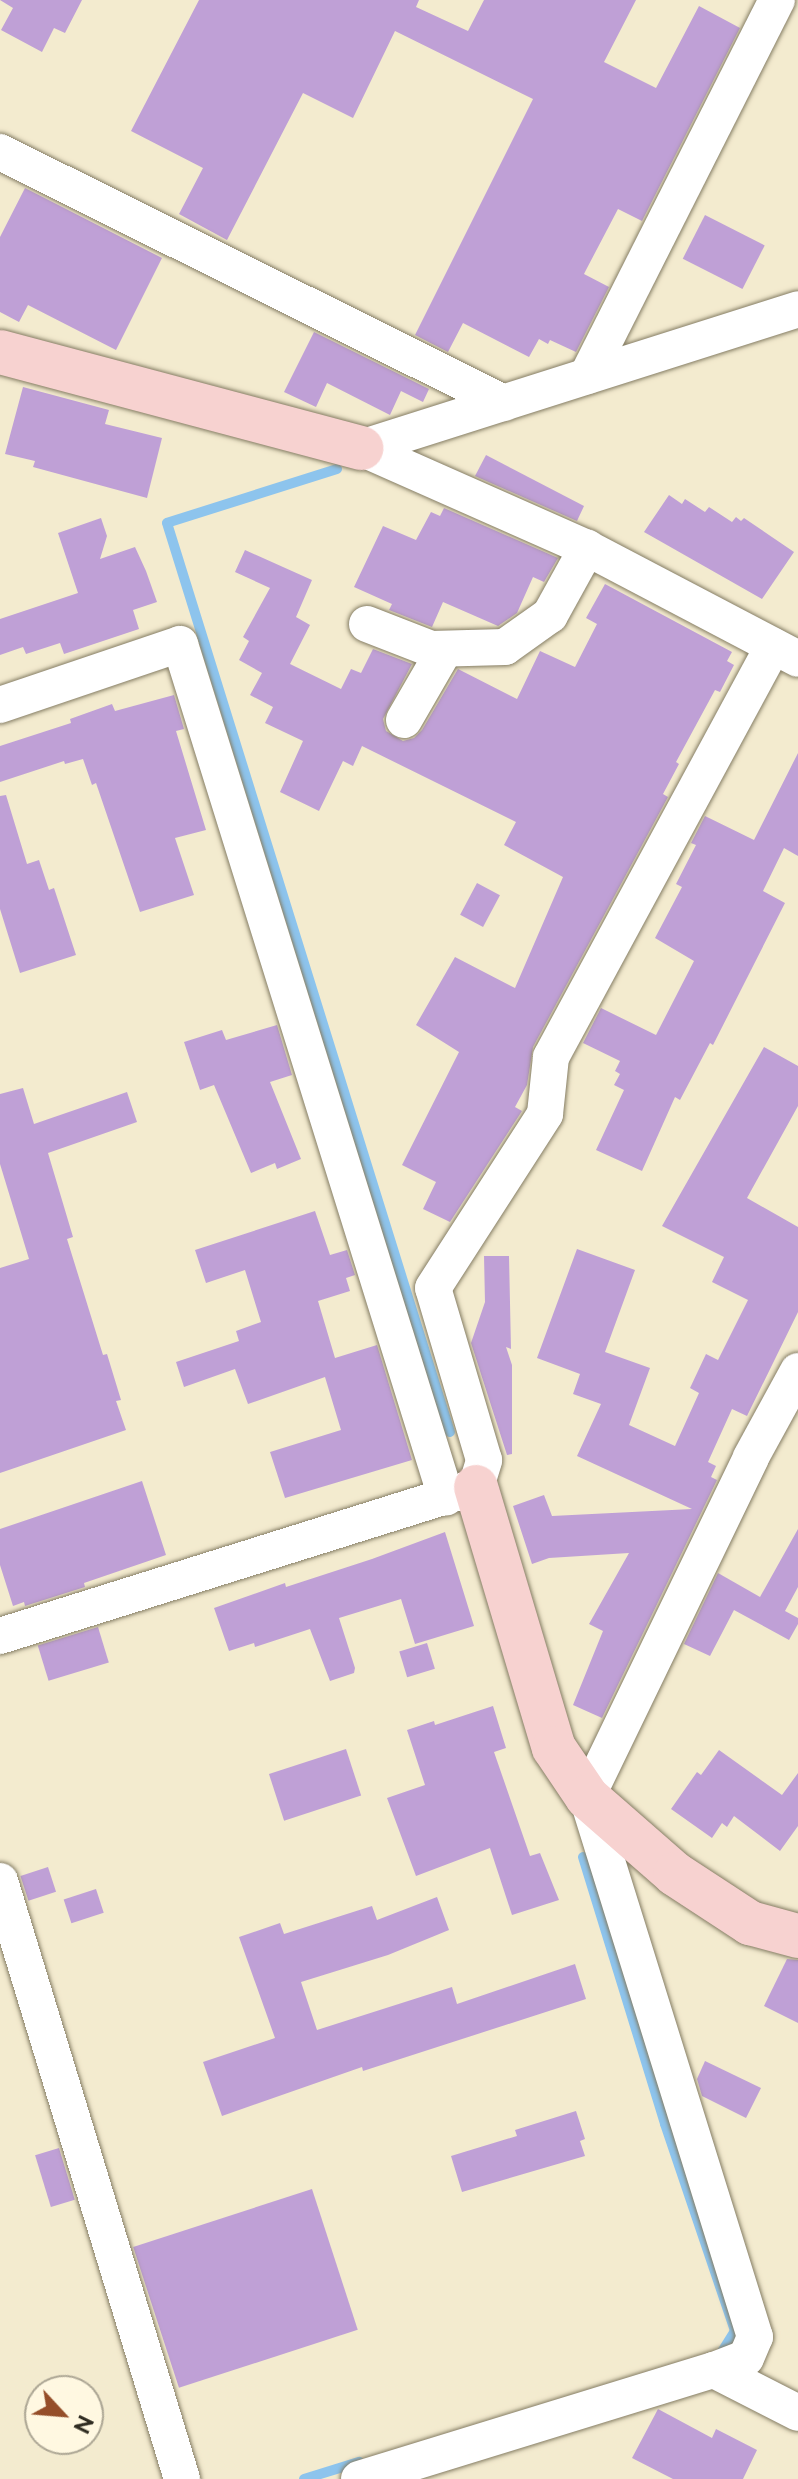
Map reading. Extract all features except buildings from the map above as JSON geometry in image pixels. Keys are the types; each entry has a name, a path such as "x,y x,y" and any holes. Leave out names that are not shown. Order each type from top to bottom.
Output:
{"street":[{"path":"587,376 777,0"},
{"path":"0,152 504,403"},
{"path":"361,448 798,309"},
{"path":"0,352 361,448 587,548 786,653 551,1057 545,1114 433,1288 484,1460 461,1492 0,1636"},
{"path":"367,624 431,649 505,647 550,615 587,548"},
{"path":"0,705 180,644 461,1492 554,1748 587,1797 675,1874 750,1923 798,1936"},
{"path":"404,720 445,649"},
{"path":"359,2479 714,2370 746,2358 755,2337 587,1797 751,1457 798,1371"},
{"path":"0,1881 182,2479"},
{"path":"714,2370 798,2413"}],"waterway":[{"path":"337,469 167,523 450,1432"},
{"path":"583,1857 665,2124 735,2331 720,2355"},
{"path":"304,2479 359,2462"}]}
